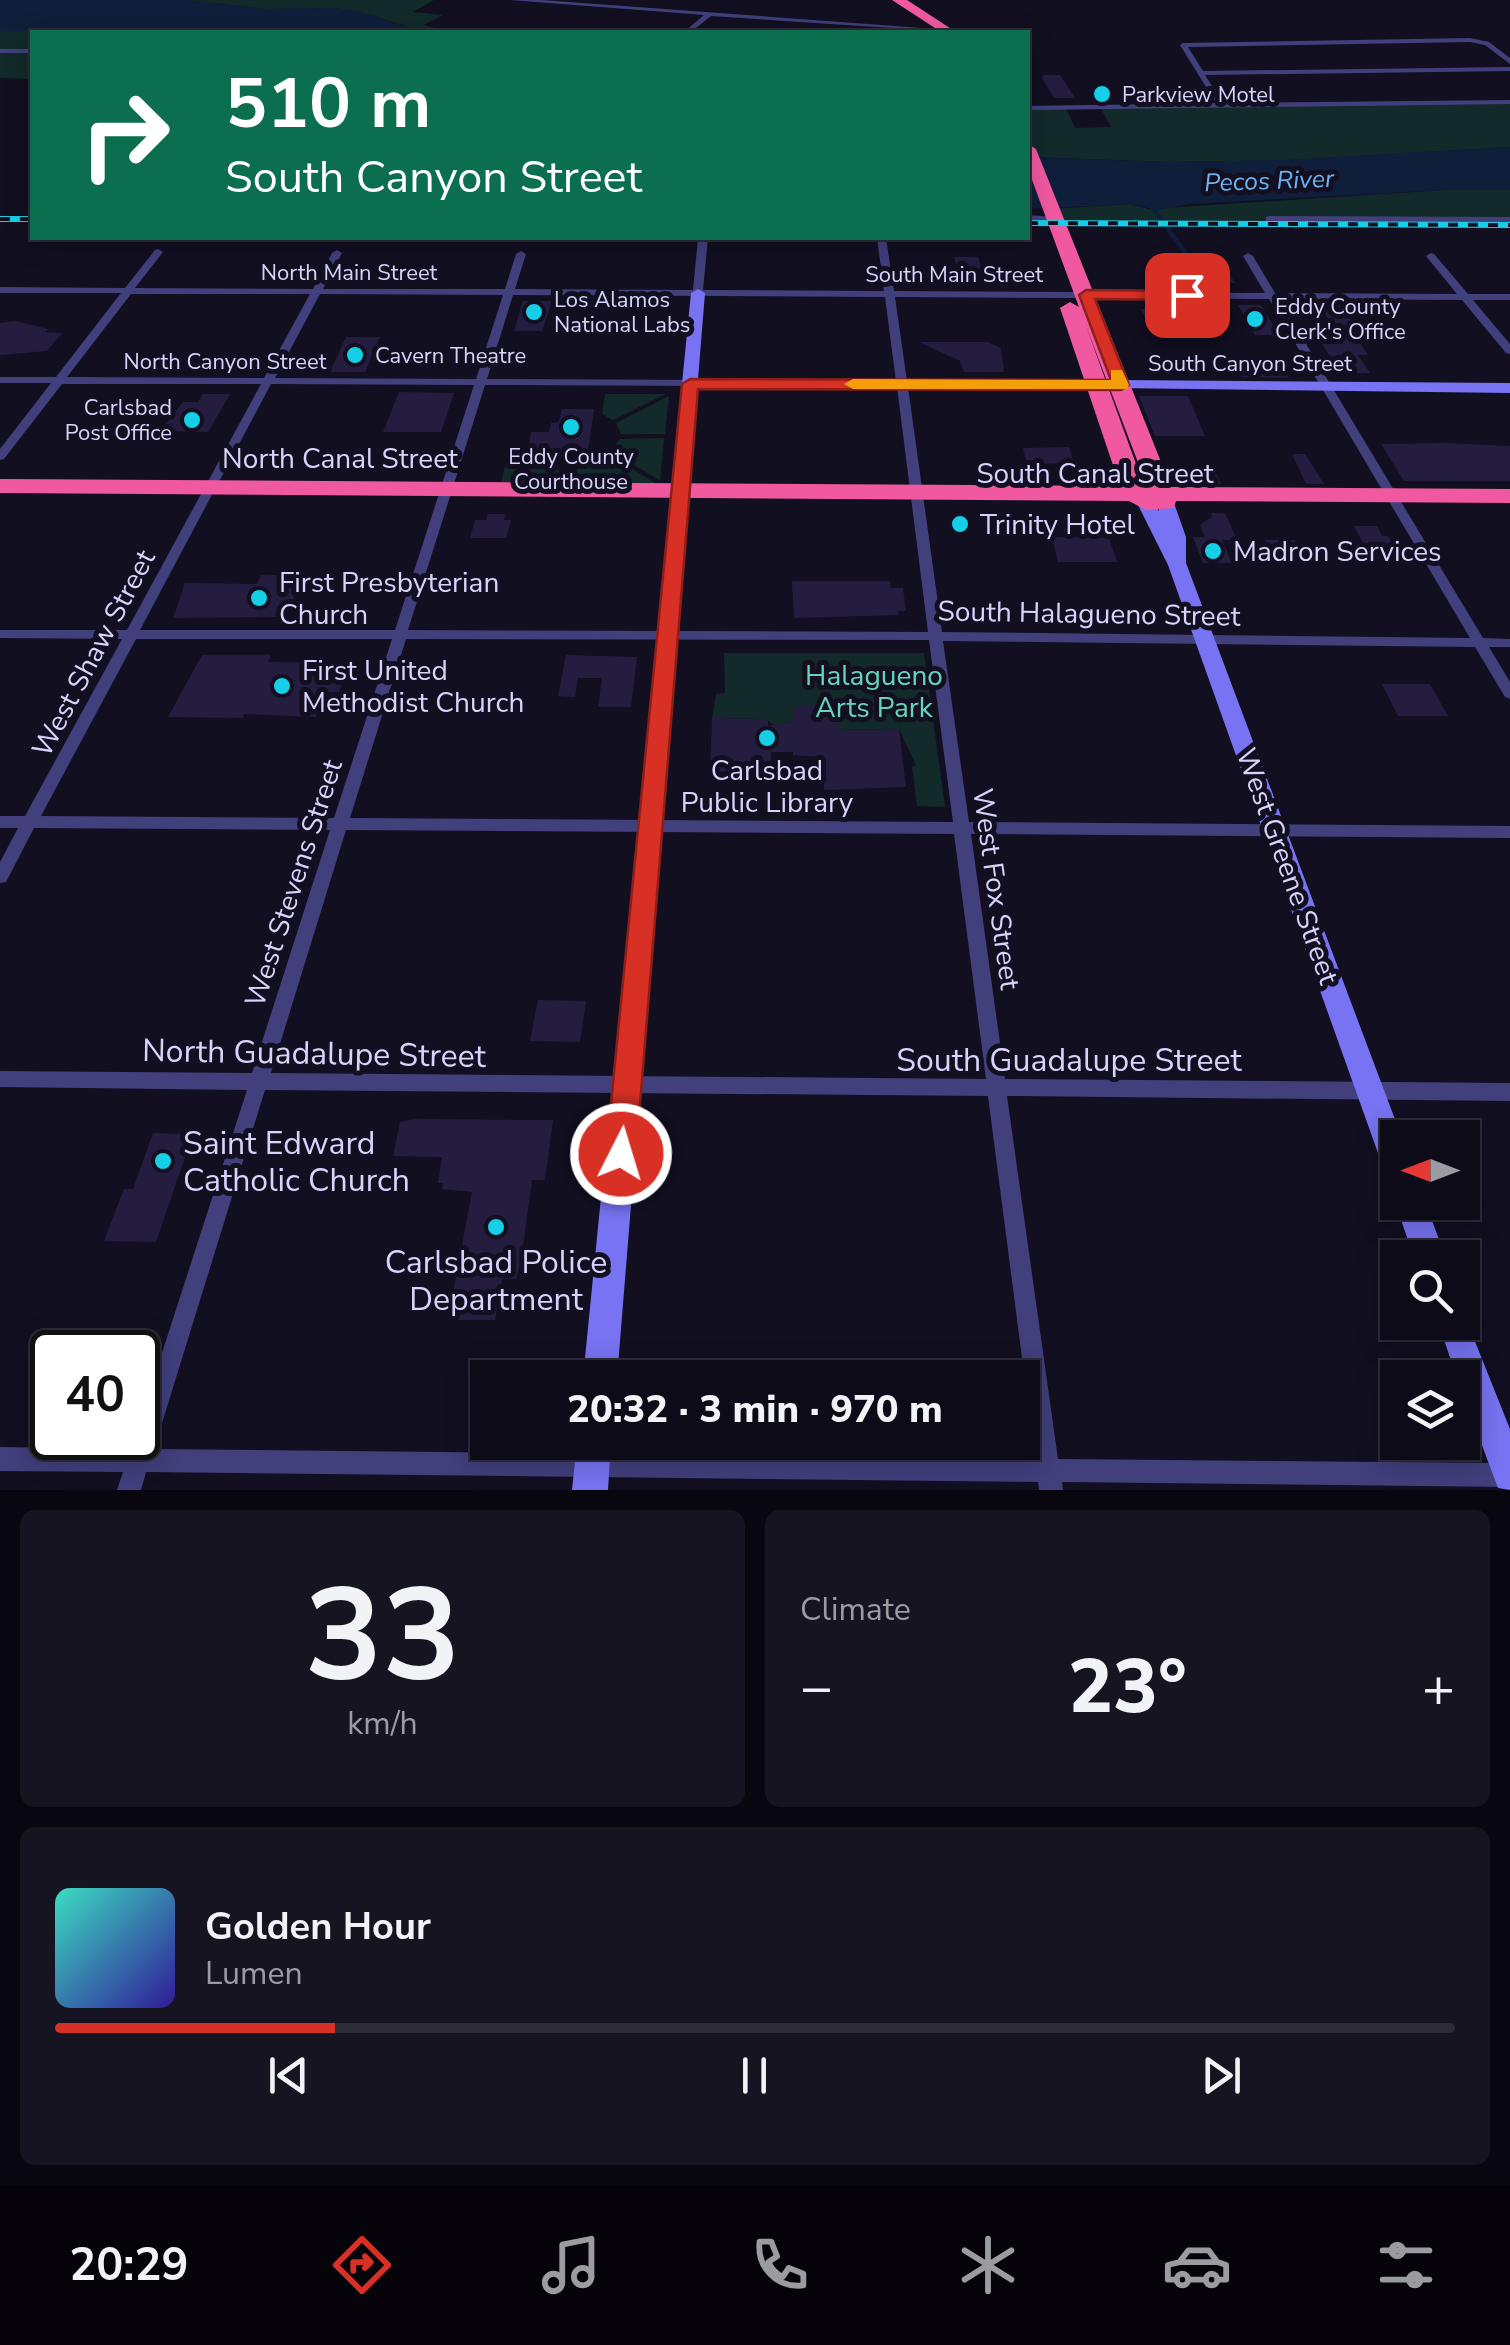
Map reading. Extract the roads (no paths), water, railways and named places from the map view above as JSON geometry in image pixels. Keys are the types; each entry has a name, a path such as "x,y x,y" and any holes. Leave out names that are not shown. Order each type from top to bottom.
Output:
{"highway":[{"path":"898,0 946,30"},
{"path":"926,0 971,30"},
{"path":"1030,162 1038,213 1076,295"},
{"name":"West Greene Street","path":"1076,295 1097,385 1152,498"},
{"name":"West Greene Street","path":"1076,295 1121,385 1152,498"},
{"name":"North Canal Street","path":"0,486 208,493"},
{"name":"North Canal Street","path":"0,497 208,493 680,496"},
{"name":"South Canal Street","path":"680,496 1394,500 1510,496"},
{"name":"South Canal Street","path":"1394,500 1510,506"}],"street":[{"path":"512,0 864,30"},
{"path":"689,30 708,15"},
{"path":"1221,106 1184,45 1482,42 1510,66"},
{"path":"0,51 30,52"},
{"path":"1199,73 1510,66"},
{"path":"1030,108 1510,102"},
{"path":"1270,219 1510,220"},
{"path":"602,1360 704,240"},
{"name":"West Fox Street","path":"882,240 1050,1480"},
{"path":"0,457 158,252"},
{"name":"West Shaw Street","path":"0,878 230,452 238,448 247,431 244,427 337,253"},
{"name":"West Stevens Street","path":"160,1391 521,254"},
{"path":"1248,256 1510,694"},
{"path":"1431,256 1510,351"},
{"name":"North Main Street","path":"0,290 698,293"},
{"name":"South Main Street","path":"698,293 1510,297"},
{"name":"North Canyon Street","path":"0,380 690,384"},
{"name":"South Canyon Street","path":"690,384 1510,388"},
{"name":"West Greene Street","path":"1152,498 1160,538 1178,565 1380,1120"},
{"name":"South Halagueno Street","path":"0,634 936,636 1510,644"},
{"path":"0,822 1510,832"},
{"name":"North Guadalupe Street","path":"0,1079 627,1087"},
{"name":"South Guadalupe Street","path":"627,1087 1510,1092"},
{"path":"138,1460 592,1466 1050,1480 1510,1476 1461,1340"},
{"path":"0,1459 30,1459"},
{"name":"West Stevens Street","path":"128,1490 138,1460"}],"water":[{"path":"0,0 187,0 265,9 335,8 358,11 416,30 30,30 0,31"},
{"name":"Pecos River","path":"1510,147 1510,190 1190,204 1157,210 1129,204 1030,209 1030,157 1168,162"}],"waterway":[{"path":"1151,206 1185,252"}],"railway":[{"path":"0,219 30,219"},
{"path":"1030,223 1510,225"}],"place":[{"name":"Parkview Motel","path":"1102,94"},
{"name":"Los Alamos National Labs","path":"534,312"},
{"name":"Eddy County Clerk's Office","path":"1255,319"},
{"name":"Cavern Theatre","path":"355,355"},
{"name":"Carlsbad Post Office","path":"192,420"},
{"name":"Eddy County Courthouse","path":"571,427"},
{"name":"Trinity Hotel","path":"960,524"},
{"name":"Madron Services","path":"1213,551"},
{"name":"First Presbyterian Church","path":"259,598"},
{"name":"First United Methodist Church","path":"282,686"},
{"name":"Carlsbad Public Library","path":"767,738"},
{"name":"Saint Edward Catholic Church","path":"163,1161"},
{"name":"Carlsbad Police Department","path":"496,1227"}],"park label":[{"name":"Halagueno Arts Park","path":"874,691"}]}
